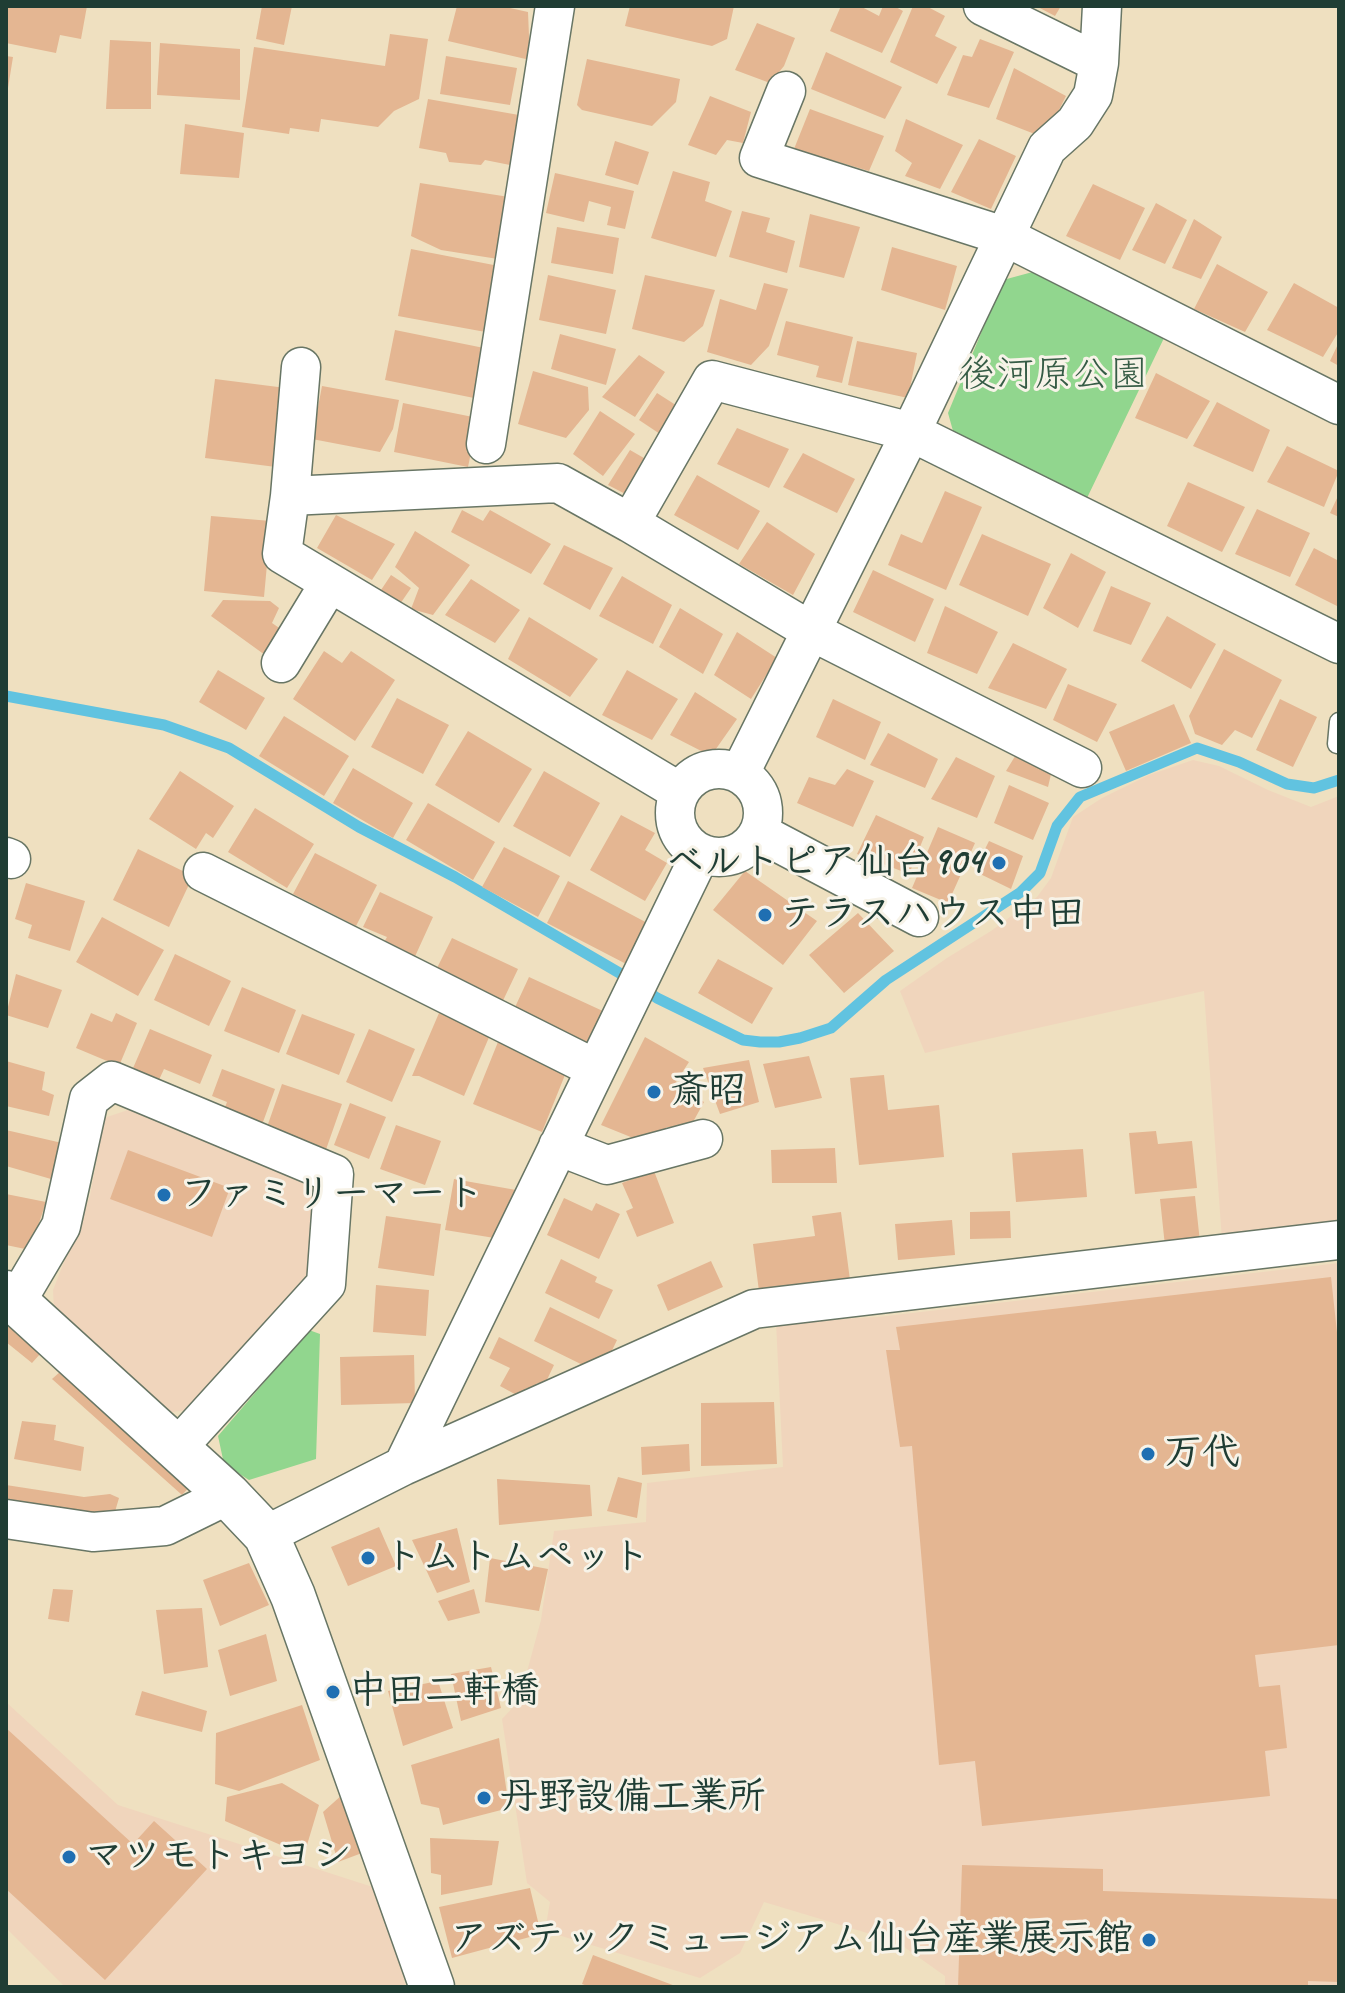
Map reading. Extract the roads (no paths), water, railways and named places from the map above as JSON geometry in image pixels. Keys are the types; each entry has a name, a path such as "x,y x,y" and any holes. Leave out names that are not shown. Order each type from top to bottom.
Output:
{"street":[{"path":"486,444 555,6"},
{"path":"983,6 1099,63"},
{"path":"740,773 911,432 1047,148 1075,123 1093,95 1099,63 1102,6"},
{"path":"786,91 759,158 1004,236 1339,405"},
{"path":"301,367 282,554 680,792"},
{"path":"630,523 712,380 911,432 1339,644"},
{"path":"290,496 558,483 811,631 1082,768"},
{"path":"281,663 329,584"},
{"path":"727,768 740,773 759,792 764,819 760,833 752,843 728,857 701,853 680,834 675,820 675,806 680,792 699,772 727,768"},
{"path":"760,833 919,917"},
{"path":"403,1466 701,853"},
{"path":"203,872 596,1069"},
{"path":"177,1448 326,1284 334,1174 112,1081 89,1099 61,1226 11,1298 228,1495 266,1535 293,1596 432,1987"},
{"path":"558,1146 607,1165 703,1139"},
{"path":"266,1535 403,1466 754,1309 1339,1240"},
{"path":"6,1519 93,1532 165,1526 228,1495"}],"lane":[{"path":"1337,744 1339,722"}],"waterway":[{"path":"6,696 164,725 229,748 359,827 455,877 657,998 743,1040 760,1042 800,1038 831,1028 886,980 1021,892 1040,873 1057,826 1080,797 1197,748 1239,762 1287,784 1314,788 1339,780"}],"place":[{"name":"ベルトピア仙台904","path":"999,863"},
{"name":"テラスハウス中田","path":"765,915"},
{"name":"斎昭","path":"654,1092"},
{"name":"ファミリーマート","path":"164,1195"},
{"name":"万代","path":"1148,1454"},
{"name":"トムトムペット","path":"368,1558"},
{"name":"中田二軒橋","path":"333,1692"},
{"name":"丹野設備工業所","path":"484,1798"},
{"name":"マツモトキヨシ","path":"69,1857"},
{"name":"アズテックミュージアム仙台産業展示館","path":"1149,1940"}],"park label":[{"name":"後河原公園","path":"1053,376"}]}
